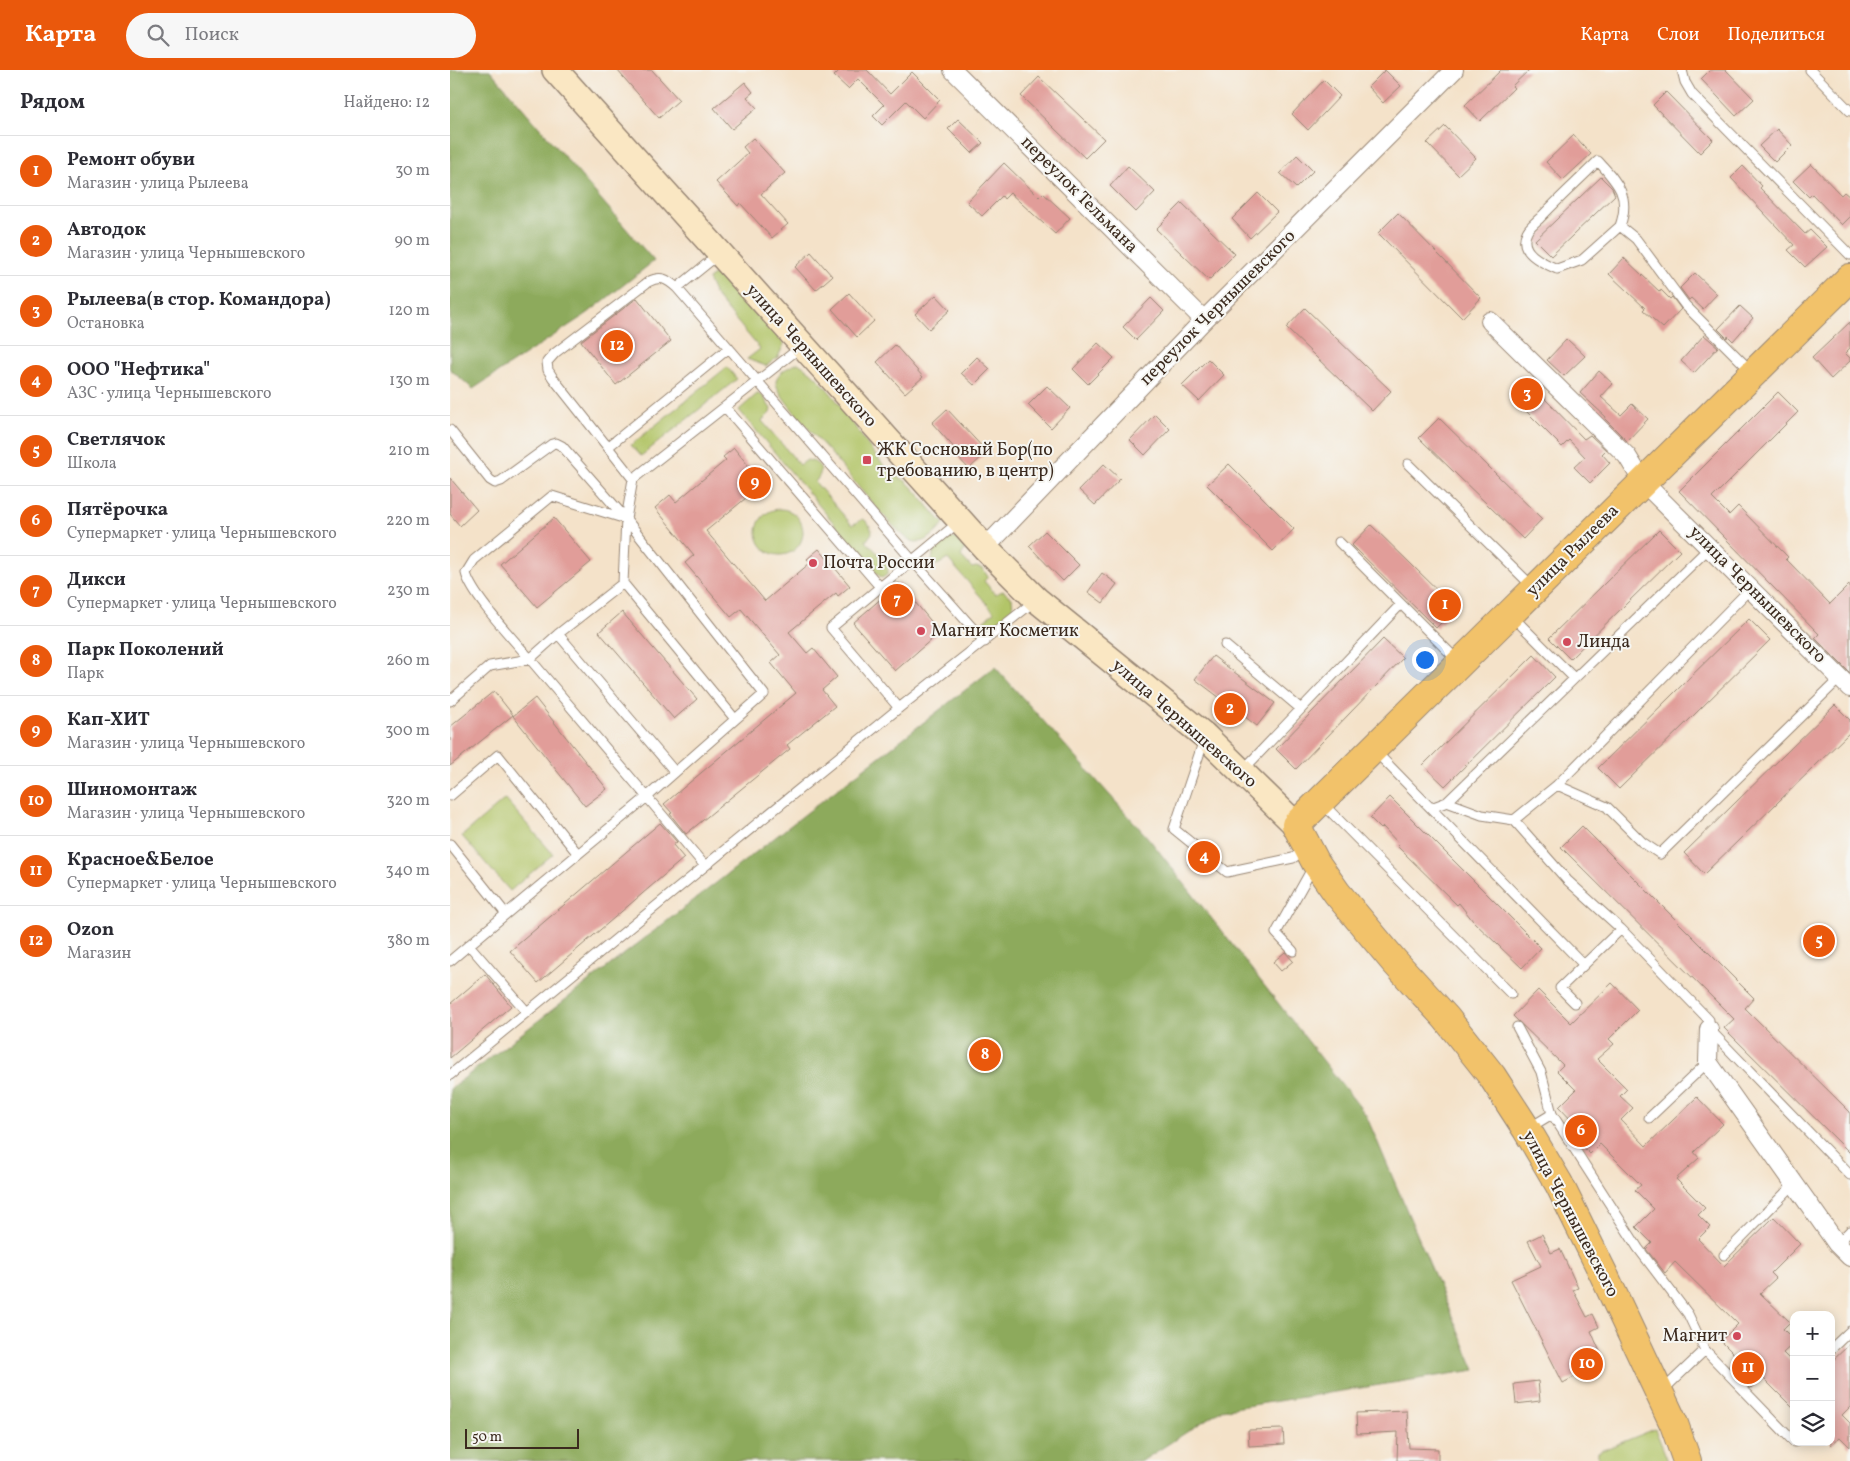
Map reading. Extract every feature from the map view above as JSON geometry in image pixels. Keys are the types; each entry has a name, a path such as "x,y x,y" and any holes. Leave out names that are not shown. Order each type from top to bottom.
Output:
{"main road":[{"name":"улица Рылеева","path":"1296,825 1850,278"},
{"name":"улица Чернышевского","path":"1296,825 1312,856 1366,928 1446,1018 1492,1076 1527,1130 1563,1193 1674,1424"},
{"path":"1674,1424 1687,1461"}],"street":[{"name":"улица Чернышевского","path":"555,70 985,548 1037,600 1205,736 1296,825"},
{"name":"переулок Тельмана","path":"953,70 1204,320"},
{"name":"переулок Чернышевского","path":"985,548 1204,320 1454,70"},
{"name":"улица Чернышевского","path":"1490,321 1627,456 1643,482 1845,683"},
{"path":"1709,1029 1708,1062 1795,1183 1836,1244 1850,1257"},
{"name":"улица Чернышевского","path":"1674,1424 1700,1461"}],"lane":[{"path":"1682,70 1685,82 1692,94 1850,255"},
{"path":"1810,70 1850,111"},
{"path":"1598,161 1621,190 1624,214 1620,226 1582,260 1557,268 1534,258 1528,250 1526,241 1527,232 1598,161"},
{"path":"1620,226 1636,239 1685,305 1753,373"},
{"path":"677,288 719,254"},
{"path":"633,479 553,378 548,370 547,362 555,353 648,282 656,278 663,278 677,288 985,642"},
{"path":"735,719 623,583 626,519 633,479 802,345"},
{"path":"608,447 729,348"},
{"path":"726,407 881,588"},
{"path":"450,430 490,480 495,483 502,481 552,444 556,443 562,446 626,519 764,694 647,797 450,961"},
{"path":"1408,464 1536,589"},
{"path":"626,519 552,496 474,560 466,573 468,582 493,615 705,866"},
{"path":"899,708 831,628 960,521"},
{"path":"1340,542 1460,664"},
{"path":"1431,808 1447,802 1708,548"},
{"path":"450,701 490,666 530,659 558,634 623,583"},
{"path":"1514,820 1557,785 1750,589"},
{"path":"450,1075 899,708 1037,600"},
{"path":"1242,771 1400,604"},
{"path":"1510,614 1574,678"},
{"path":"558,634 675,772"},
{"path":"1225,645 1301,709"},
{"path":"1557,785 1607,807 1642,842 1660,854 1845,683"},
{"path":"1205,736 1174,829 1227,872 1293,858 1312,856"},
{"path":"1373,749 1584,965"},
{"path":"450,796 498,755 578,854"},
{"path":"1320,801 1511,994"},
{"path":"1447,802 1482,815 1514,820 1567,880 1621,929 1709,1020 1709,1029 1850,1175"},
{"path":"450,844 506,914"},
{"path":"1293,952 1276,933 1312,856"},
{"path":"1576,1003 1560,988 1621,929"},
{"path":"469,945 527,1012"},
{"path":"1517,1027 1541,1072 1552,1114 1638,1248 1688,1314 1705,1350 1790,1438"},
{"path":"1649,1118 1708,1062"},
{"path":"1527,1130 1552,1114"},
{"path":"1724,1255 1795,1183"},
{"path":"1836,1244 1850,1232"},
{"path":"1835,1345 1850,1331"},
{"path":"1659,1394 1705,1350"}],"green space":[{"path":"450,70 490,70 654,261 588,313 473,389 450,369"},
{"path":"715,274 727,274 767,319 784,344 778,357 766,366 747,359 760,349 715,295 708,279"},
{"path":"798,363 824,385 889,471 908,483 944,524 934,534 921,542 912,541 905,536 870,501 790,406 776,382 781,373"},
{"path":"727,367 737,379 641,456 631,445"},
{"path":"757,394 762,395 771,409 770,413 762,421 800,465 807,460 818,465 821,471 815,482 852,525 863,519 869,525 872,533 866,541 884,561 888,574 882,578 874,571 739,410"},
{"path":"775,509 785,509 799,519 803,532 799,545 793,551 785,555 775,555 761,545 757,537 757,527 767,513"},
{"path":"947,539 958,539 965,549 961,556 972,568 983,569 988,577 984,581 995,594 1003,591 1012,598 1013,610 1005,620 986,636 975,631 994,612 948,559 937,565 932,562 933,553"},
{"path":"995,667 1150,840 1366,1115 1475,1370 1221,1410 1142,1461 450,1461 450,1089"},
{"path":"505,799 553,854 510,891 462,836"},
{"path":"1655,1429 1668,1461 1598,1461 1598,1452"}],"building":[{"path":"617,70 652,70 679,100 659,118"},
{"path":"840,70 867,70 890,94 912,72 940,100 923,118 906,101 882,125 873,116 884,105 858,79 848,89 834,76"},
{"path":"1385,70 1401,86 1383,103 1368,87"},
{"path":"1501,70 1529,70 1512,86 1514,88 1480,121 1465,105"},
{"path":"1710,70 1726,70 1754,99 1736,116 1701,79"},
{"path":"1039,77 1104,139 1085,158 1021,96"},
{"path":"1324,80 1340,96 1308,130 1292,114"},
{"path":"745,82 753,92 747,97 757,108 732,129 714,108"},
{"path":"1666,92 1713,140 1700,153 1653,105"},
{"path":"958,119 983,143 972,153 948,129"},
{"path":"1445,126 1476,158 1458,175 1427,143"},
{"path":"1777,129 1792,145 1775,162 1759,146"},
{"path":"1574,135 1591,154 1563,180 1546,162"},
{"path":"753,138 785,173 761,194 788,224 772,238 740,203 738,206 716,182 748,153 743,147"},
{"path":"1297,155 1313,171 1296,188 1280,173"},
{"path":"1004,163 1039,197 1043,193 1070,218 1055,234 1010,193 1004,199 1002,196 982,216 967,202"},
{"path":"1811,164 1841,195 1844,192 1850,197 1850,217 1842,225 1812,194 1809,197 1793,181"},
{"path":"1128,166 1155,192 1136,212 1110,186"},
{"path":"1743,166 1762,186 1760,188 1805,234 1810,230 1827,247 1805,267 1788,250 1794,245 1731,178"},
{"path":"1601,177 1612,188 1615,195 1551,256 1535,240"},
{"path":"1258,193 1277,212 1250,238 1232,219"},
{"path":"1182,203 1235,254 1209,280 1156,229"},
{"path":"1398,213 1481,298 1462,318 1378,233"},
{"path":"811,252 832,276 816,290 795,267"},
{"path":"1624,258 1660,292 1661,290 1670,299 1672,297 1681,309 1663,328 1609,274"},
{"path":"1695,273 1717,294 1703,309 1691,298 1689,300 1680,288"},
{"path":"849,293 874,321 857,337 832,309"},
{"path":"936,295 950,310 929,329 915,314"},
{"path":"637,298 671,341 616,385 581,341"},
{"path":"1151,298 1164,311 1136,340 1123,327"},
{"path":"1740,306 1753,318 1733,341 1718,329"},
{"path":"1305,308 1391,391 1372,411 1286,328"},
{"path":"1850,322 1850,348 1845,353 1850,358 1850,361 1831,379 1812,358"},
{"path":"1704,335 1718,347 1694,373 1681,361"},
{"path":"1567,339 1585,356 1564,376 1547,360"},
{"path":"1098,343 1114,358 1088,384 1073,369"},
{"path":"895,345 923,377 905,393 877,362"},
{"path":"977,357 990,369 974,385 961,373"},
{"path":"1208,359 1224,375 1199,401 1182,385"},
{"path":"1599,371 1613,384 1601,397 1621,415 1632,404 1648,419 1627,441 1605,419 1606,417 1580,393"},
{"path":"1531,382 1584,439 1590,435 1606,450 1602,454 1610,463 1590,483 1574,467 1585,457 1569,440 1562,447 1513,398"},
{"path":"1047,386 1070,408 1051,428 1028,405"},
{"path":"1778,392 1798,412 1712,498 1729,515 1738,506 1788,557 1786,559 1830,604 1850,584 1850,673 1815,638 1819,634 1679,491"},
{"path":"947,409 987,452 969,469 955,454 958,452 932,423"},
{"path":"1155,414 1170,429 1145,455 1130,440"},
{"path":"1439,418 1542,519 1523,539 1419,438"},
{"path":"734,448 765,486 754,496 752,493 706,531 765,601 810,563 807,559 819,549 850,586 838,596 836,593 789,632 807,653 813,648 837,677 822,690 835,706 787,745 790,749 686,834 664,804 796,693 771,663 780,655 741,609 731,617 685,563 694,555 655,508 670,495 676,502 726,460 723,457"},
{"path":"1104,464 1120,479 1095,505 1079,490"},
{"path":"1229,464 1294,529 1273,551 1207,485"},
{"path":"450,478 477,510 460,526 450,514"},
{"path":"554,518 591,562 537,607 500,564"},
{"path":"1371,525 1456,608 1436,628 1352,545"},
{"path":"1659,530 1680,551 1570,659 1549,638"},
{"path":"1045,531 1079,565 1063,581 1029,546"},
{"path":"1102,573 1117,584 1103,603 1088,592"},
{"path":"899,583 940,632 895,671 853,623"},
{"path":"622,612 697,699 674,719 599,632"},
{"path":"1749,619 1770,640 1619,789 1598,768"},
{"path":"1383,639 1403,658 1296,769 1276,749"},
{"path":"1534,655 1555,677 1445,786 1423,765"},
{"path":"1213,656 1275,703 1257,726 1195,679"},
{"path":"494,691 513,715 450,766 450,727"},
{"path":"535,698 607,789 585,806 513,716"},
{"path":"1835,705 1850,720 1850,732 1704,874 1684,853"},
{"path":"1390,797 1541,948 1522,968 1473,921 1459,903 1457,905 1397,846 1399,844 1383,827 1381,829 1370,818"},
{"path":"660,823 677,842 673,845 684,858 538,983 510,951"},
{"path":"1582,826 1754,998 1745,1008 1850,1112 1850,1153 1724,1028 1734,1019 1561,847"},
{"path":"1195,854 1208,865 1200,874 1188,864"},
{"path":"1285,952 1293,961 1281,971 1273,962"},
{"path":"485,974 511,1006 450,1058 450,1004"},
{"path":"1612,983 1638,1010 1609,1039 1614,1044 1597,1059 1627,1089 1620,1096 1633,1108 1621,1120 1646,1146 1697,1097 1723,1124 1694,1152 1699,1158 1676,1179 1705,1208 1698,1215 1710,1227 1698,1239 1724,1266 1774,1217 1800,1244 1771,1273 1776,1278 1760,1293 1790,1322 1783,1329 1790,1336 1790,1347 1783,1353 1790,1360 1790,1405 1762,1377 1751,1388 1729,1366 1737,1357 1721,1341 1738,1324 1675,1262 1665,1273 1646,1249 1652,1243 1636,1227 1654,1209 1635,1190 1641,1185 1600,1144 1590,1154 1576,1140 1569,1130 1575,1124 1559,1107 1576,1090 1557,1071 1563,1065 1513,1016 1538,990 1571,1023"},
{"path":"1542,1234 1551,1253 1560,1249 1578,1288 1573,1290 1587,1317 1593,1314 1599,1327 1591,1331 1604,1361 1563,1383 1511,1280 1541,1266 1528,1241"},
{"path":"1850,1344 1850,1407 1842,1415 1850,1423 1850,1447 1840,1437 1835,1441 1835,1358"},
{"path":"1538,1381 1540,1401 1516,1404 1514,1384"},
{"path":"1407,1411 1409,1448 1438,1449 1438,1461 1397,1461 1398,1432 1357,1434 1356,1413"},
{"path":"1283,1429 1284,1444 1249,1446 1248,1430"}],"place":[{"name":"Ozon","path":"617,346"},
{"name":"Рылеева(в стор. Командора)","path":"1527,394"},
{"name":"ЖК Сосновый Бор(по требованию, в центр)","path":"867,460"},
{"name":"Кап-ХИТ","path":"755,483"},
{"name":"Почта России","path":"813,563"},
{"name":"Дикси","path":"897,600"},
{"name":"Ремонт обуви","path":"1445,605"},
{"name":"Магнит Косметик","path":"921,631"},
{"name":"Линда","path":"1567,642"},
{"name":"Автодок","path":"1230,709"},
{"name":"ООО \"Нефтика\"","path":"1204,857"},
{"name":"Светлячок","path":"1819,941"},
{"name":"Парк Поколений","path":"985,1055"},
{"name":"Пятёрочка","path":"1581,1131"},
{"name":"Магнит","path":"1737,1336"},
{"name":"Шиномонтаж","path":"1587,1364"},
{"name":"Красное&Белое","path":"1748,1368"}]}
